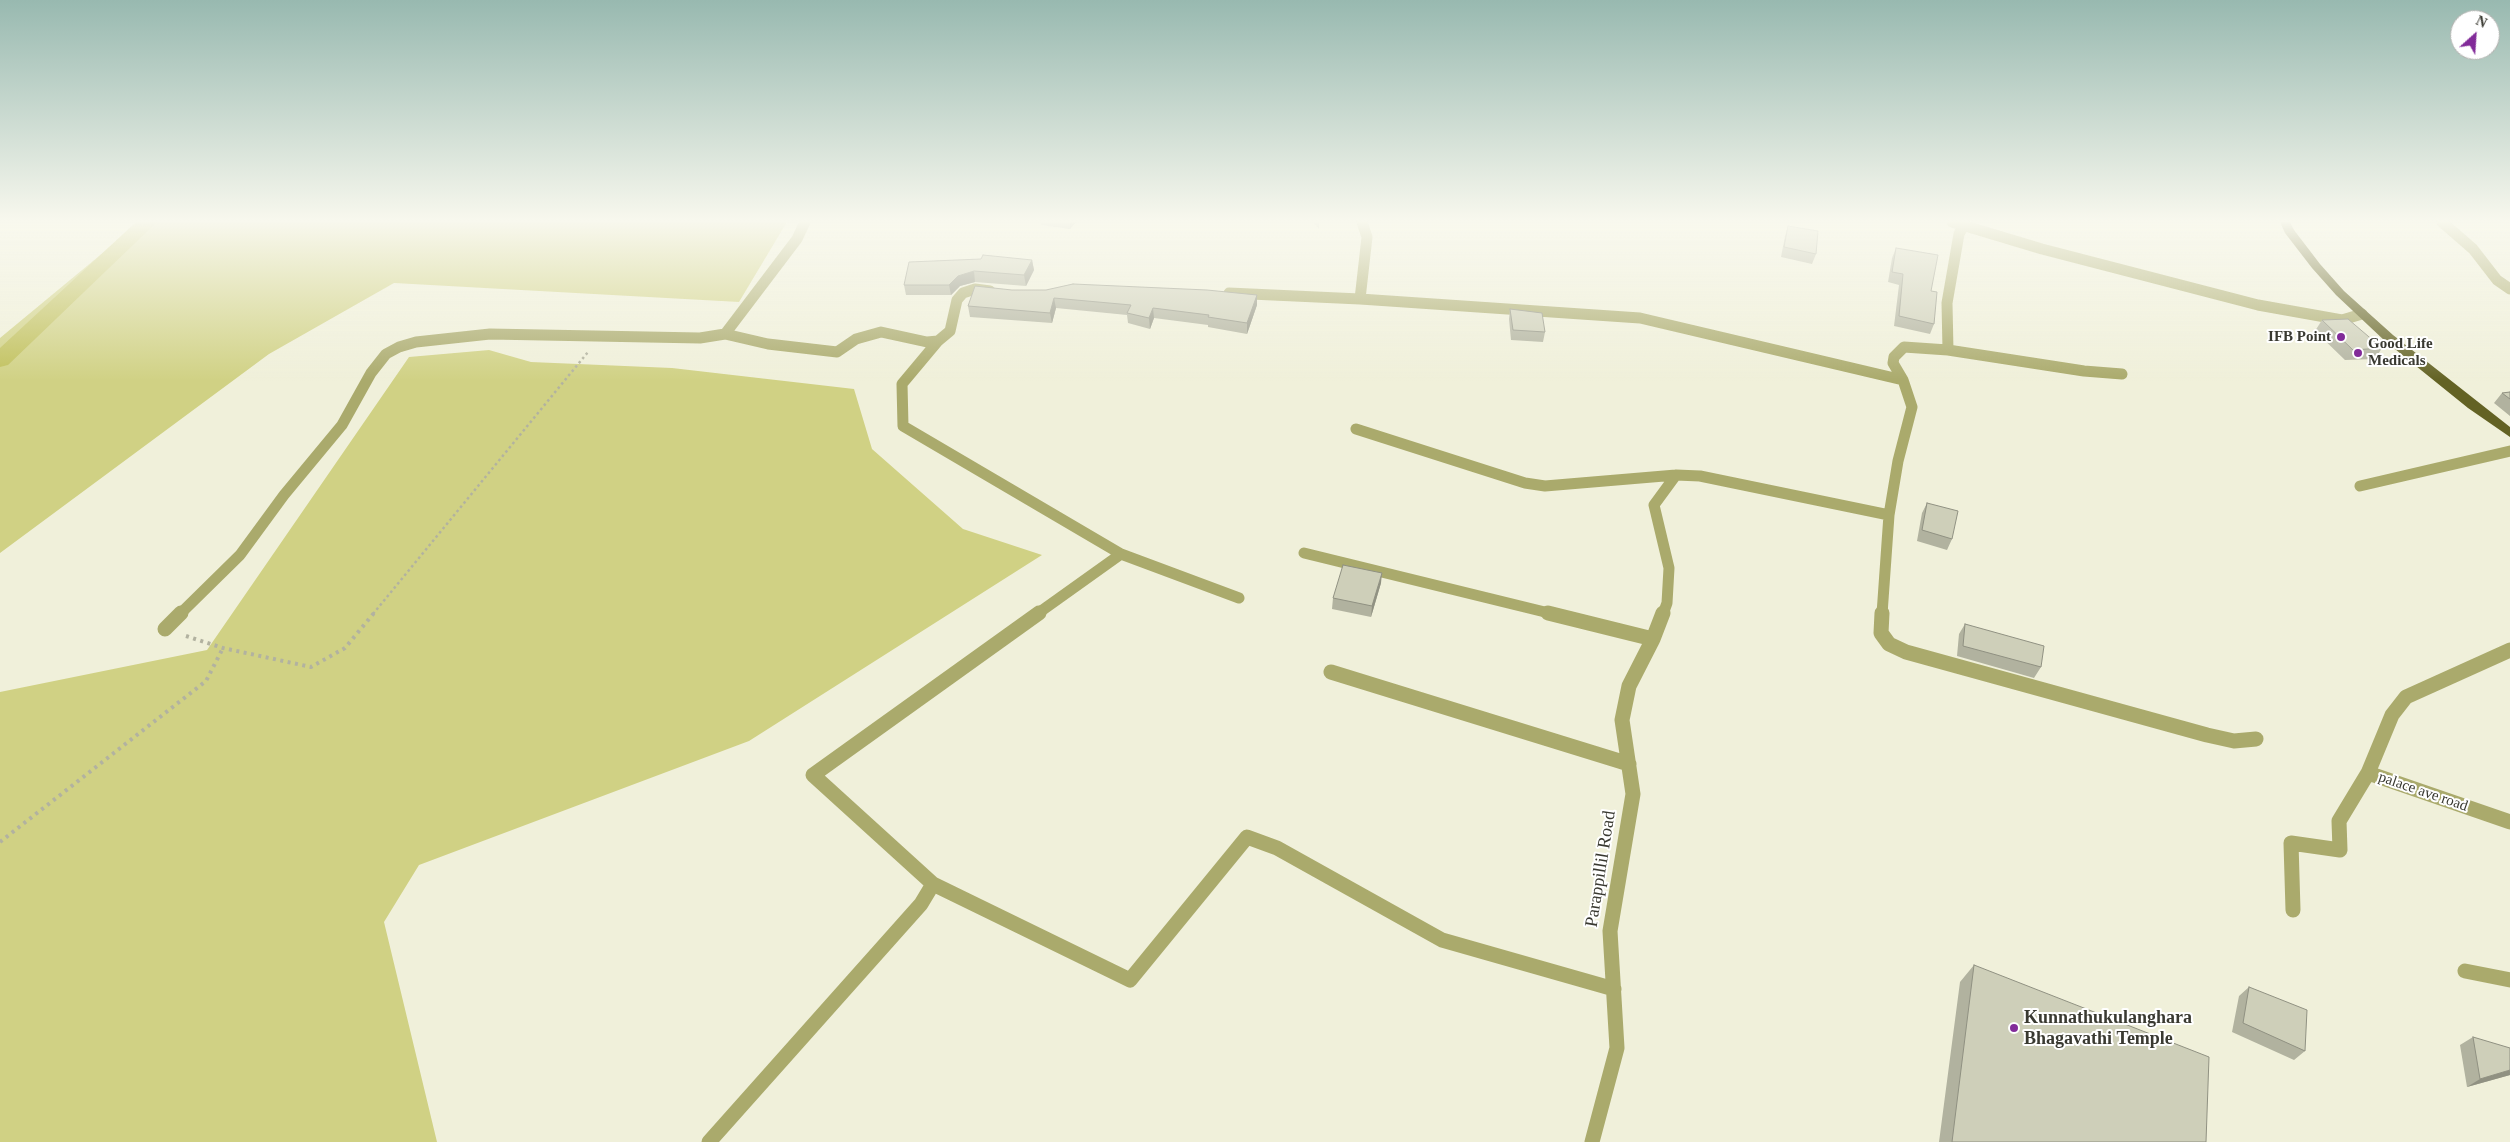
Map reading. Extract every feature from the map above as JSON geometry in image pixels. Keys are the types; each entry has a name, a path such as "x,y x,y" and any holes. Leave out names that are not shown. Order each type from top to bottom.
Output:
{"highway":[{"path":"2325,275 2362,314 2464,399 2510,433"}],"street":[{"path":"725,334 770,275"},
{"path":"1360,298 1363,275"},
{"path":"1948,350 1947,303 1953,275"},
{"path":"2143,275 2258,305 2342,320 2362,314"},
{"path":"2493,275 2510,289"},
{"path":"1004,292 975,289 963,292 958,300 950,331 938,341 902,384 903,426 1121,554 1239,598"},
{"path":"1221,293 1360,298 1640,318 1903,380"},
{"path":"165,629 240,555 284,495 342,425 371,373 386,354 416,342 490,334 700,338 725,334 768,344 837,352 856,339 881,332 927,342 938,341"},
{"path":"2122,374 2084,371 2049,364 2034,364 1948,350 1904,347 1894,357 1893,363 1903,380 1912,407 1898,460 1889,515 1881,633 1889,644 1906,652 2207,735 2234,741 2256,739"},
{"path":"1356,429 1525,483 1545,486 1676,475 1700,476 1889,515"},
{"path":"2360,486 2510,451"},
{"name":"Parappillil Road","path":"1592,1142 1618,1048 1610,931 1633,794 1622,720 1629,686 1654,639 1667,603 1669,568 1654,505 1676,475"},
{"path":"1304,553 1654,639"},
{"path":"1121,554 813,776 933,884 1130,980 1247,837 1278,848 1442,940 1614,990"},
{"name":"palace ave road","path":"2510,650 2406,698 2392,715 2368,773 2510,822"},
{"path":"1331,672 1628,764"},
{"path":"2293,910 2291,843 2340,850 2339,821 2368,773"},
{"path":"709,1142 921,904 933,884"},
{"path":"2465,971 2510,980"}],"path":[{"path":"165,629 223,648 311,668 345,648 601,336"},
{"path":"0,842 206,681 223,648"}],"green space":[{"path":"76,275 755,275 739,302 394,283 269,354 0,553 0,338"},
{"path":"489,350 531,362 672,368 854,389 872,449 963,529 1042,555 749,741 419,865 384,922 437,1142 0,1142 0,692 207,650 409,357"}],"building":[{"path":"906,275 960,275 949,285 904,285"},
{"path":"1903,275 1934,275 1931,291 1937,292 1934,324 1899,316"},
{"path":"1073,284 1207,290 1257,295 1247,323 1208,317 1209,315 1153,308 1149,318 1127,313 1131,305 1054,298 1050,313 968,306 975,286 1012,290 1046,290"},
{"path":"1510,309 1542,313 1545,332 1513,330"},
{"path":"2348,319 2382,348 2353,350 2322,320"},
{"path":"2510,392 2510,399 2502,393"},
{"path":"1927,503 1958,511 1952,539 1922,530"},
{"path":"1343,565 1382,573 1372,606 1333,598"},
{"path":"1965,624 2044,646 2041,667 1963,646"},
{"name":"Kunnathukulanghara Bhagavathi Temple","path":"1974,965 2209,1057 2206,1142 1952,1142"},
{"path":"2249,987 2307,1010 2305,1051 2243,1023"},
{"path":"2473,1037 2510,1048 2510,1070 2480,1079"}],"waterway":[{"path":"0,360 90,275"}],"place":[{"name":"IFB Point","path":"2341,337"},
{"name":"Good Life Medicals","path":"2358,353"},
{"name":"Kunnathukulanghara Bhagavathi Temple","path":"2014,1028"}]}
